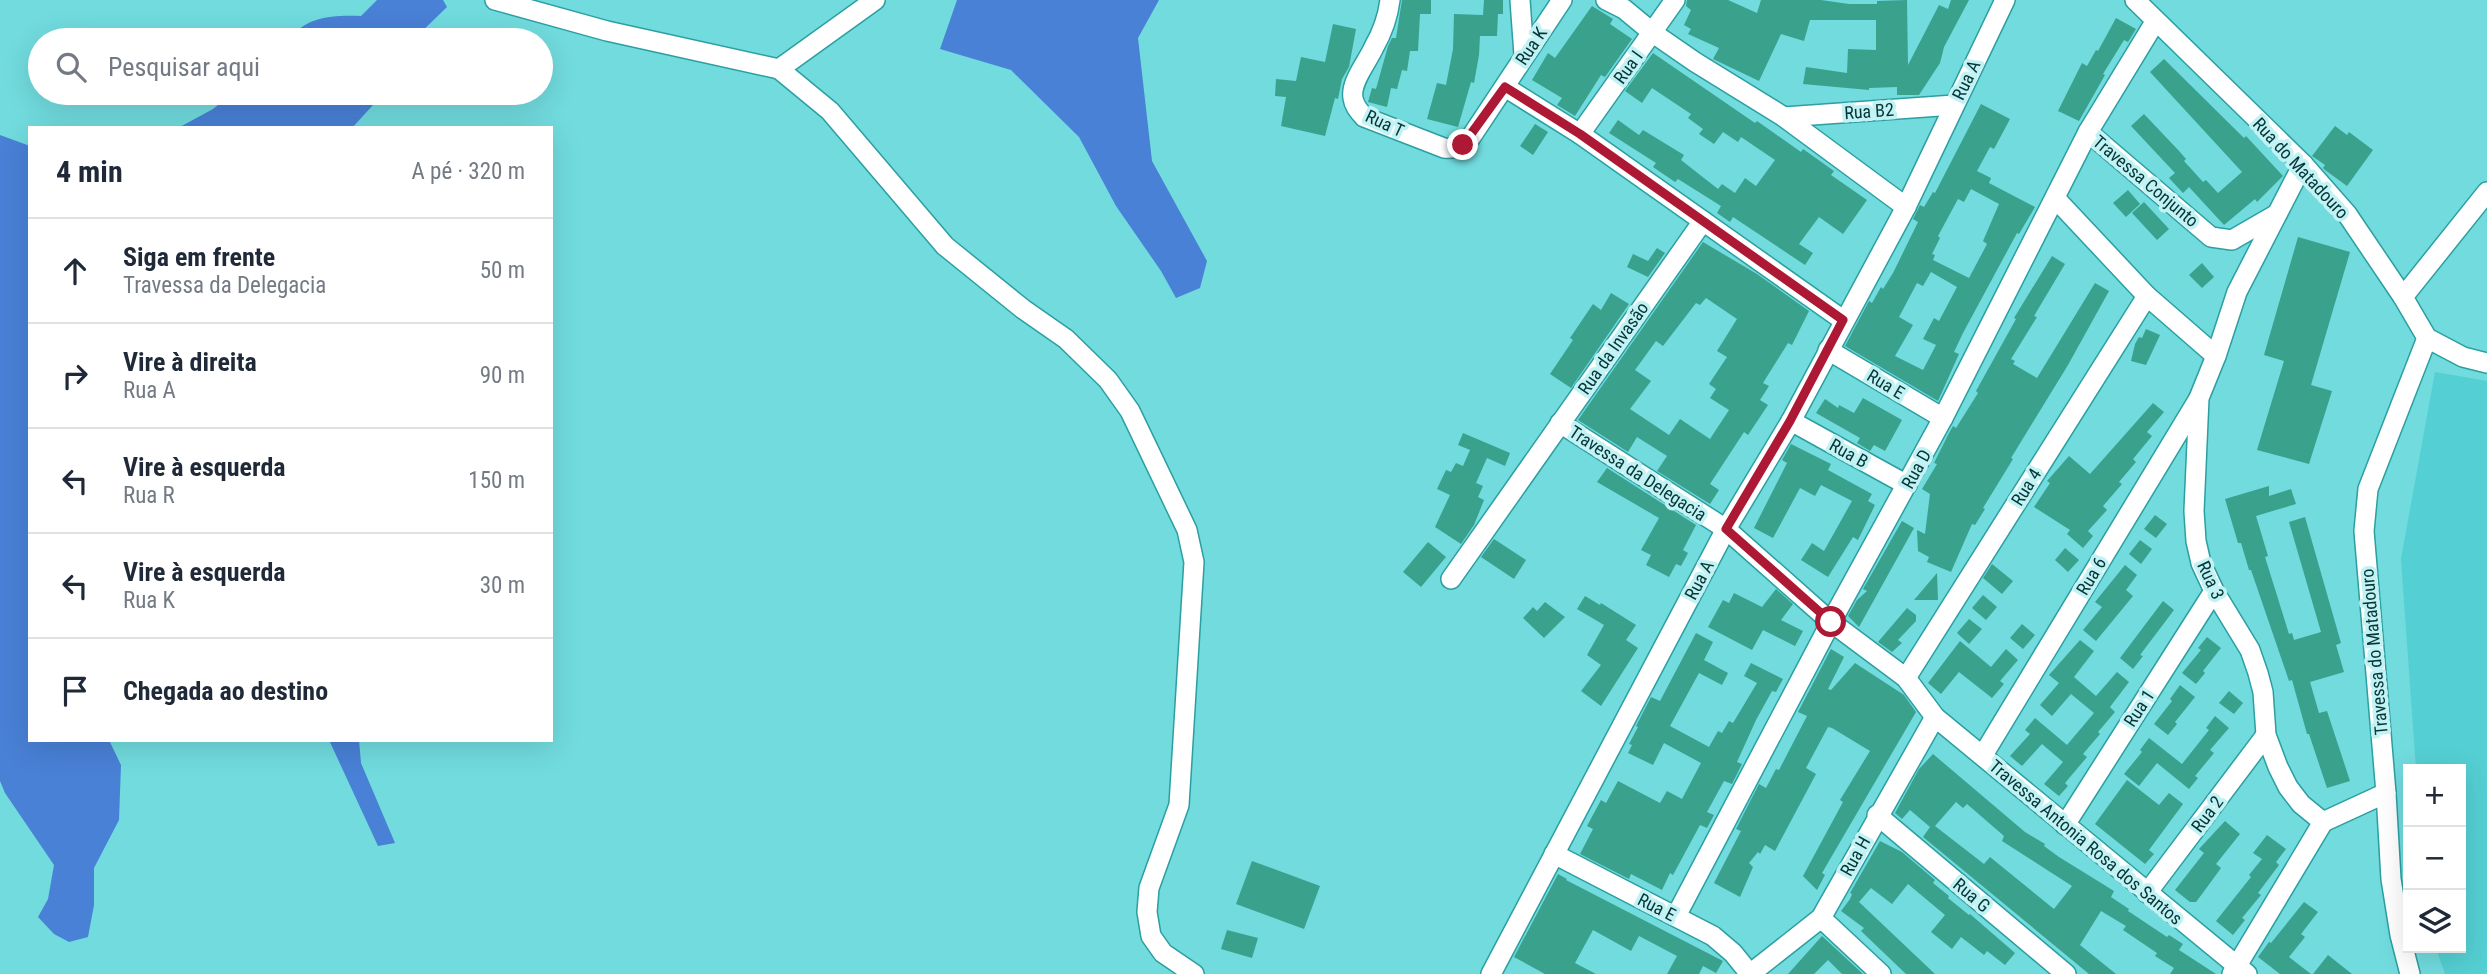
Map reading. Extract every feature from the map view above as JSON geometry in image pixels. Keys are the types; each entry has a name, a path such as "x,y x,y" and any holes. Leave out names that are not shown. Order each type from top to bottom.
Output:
{"street":[{"path":"495,0 607,31 779,69 831,111 946,246 1023,309 1066,339 1108,380 1130,411 1187,530 1194,562 1179,805 1149,888 1147,912 1151,936 1163,953 1195,974"},
{"path":"779,69 875,0"},
{"name":"Rua T","path":"1390,0 1376,45 1353,87 1355,107 1364,117 1444,148"},
{"path":"1520,0 1524,55"},
{"name":"Rua K","path":"1444,148 1455,149 1463,145 1562,0"},
{"path":"1606,0 1625,9 1653,33 1695,62 1784,117 1906,207"},
{"name":"Rua I","path":"1580,134 1675,0"},
{"name":"Rua A","path":"1492,974 1726,529 1790,421 1906,207 2005,0"},
{"name":"Rua do Matadouro","path":"2135,0 2303,164 2347,214 2427,338"},
{"name":"Rua D","path":"1676,916 1831,622 1943,418 2088,132 2155,22"},
{"path":"1505,87 1580,134 1843,320"},
{"name":"Rua B2","path":"1784,117 1954,105"},
{"name":"Travessa Conjunto","path":"2088,132 2211,237 2232,240 2278,213"},
{"name":"Rua 3","path":"2303,164 2237,292 2199,398 2194,511 2201,563 2214,591 2250,650 2263,692 2266,735 2288,787 2301,804 2323,822"},
{"path":"2403,297 2487,192"},
{"path":"2055,198 2147,296 2216,356"},
{"name":"Rua da Invasão","path":"1451,579 1703,221"},
{"name":"Rua 4","path":"1906,678 2147,296"},
{"path":"2427,338 2463,356 2487,363"},
{"name":"Travessa do Matadouro","path":"2410,974 2400,935 2391,879 2364,531 2368,489 2427,338"},
{"name":"Rua E","path":"1828,350 1943,418"},
{"name":"Rua 6","path":"1983,755 2199,398"},
{"name":"Rua B","path":"1790,421 1907,485"},
{"name":"Travessa da Delegacia","path":"1560,424 1726,529 1831,622 1906,678 1935,717"},
{"name":"Rua 1","path":"2065,825 2214,591"},
{"name":"Travessa Antonia Rosa dos Santos","path":"1935,717 2239,972"},
{"name":"Rua H","path":"1751,974 1821,918 1877,815 1935,717"},
{"name":"Rua 2","path":"2147,893 2266,735"},
{"path":"2239,972 2323,822 2386,793"},
{"name":"Rua G","path":"1877,815 2066,974"},
{"name":"Rua E","path":"1554,854 1713,936 1751,974"},
{"path":"1821,918 1881,974"}],"shaded area":[{"path":"377,0 443,0 447,7 425,28 301,28 330,17 361,16"},
{"path":"957,0 1159,0 1138,38 1152,161 1207,261 1200,288 1176,298 1161,271 1116,206 1079,137 1011,70 940,49"},
{"path":"218,105 373,105 354,126 182,126"},
{"path":"0,135 28,145 28,742 110,742 121,765 119,820 94,868 94,905 88,937 69,942 54,934 38,917 48,899 54,865 5,793 0,781"},
{"path":"2435,372 2487,381 2487,974 2445,974 2438,953 2466,953 2466,764 2416,764 2401,559"},
{"path":"330,742 359,742 361,763 395,843 378,846"}],"building":[{"path":"1402,0 1431,0 1431,14 1420,14 1418,51 1410,51 1407,71 1402,70 1397,89 1391,88 1387,107 1368,102 1372,88 1376,89 1388,46 1392,38 1396,38"},
{"path":"1484,0 1503,0 1503,14 1498,14 1497,36 1480,36 1474,83 1471,82 1458,127 1427,119 1437,83 1446,85 1453,49 1454,14 1483,15"},
{"path":"1687,0 1728,0 1757,13 1761,0 1877,4 1877,1 1907,0 1908,65 1939,5 1948,9 1951,0 1969,0 1944,47 1940,63 1919,95 1897,95 1897,87 1869,90 1803,84 1806,67 1847,73 1848,49 1876,50 1876,20 1810,20 1804,41 1781,34 1759,81 1713,59 1719,48 1688,34 1691,29 1684,25 1691,10 1686,6"},
{"path":"1592,6 1613,19 1610,24 1632,39 1605,77 1601,75 1575,116 1557,105 1562,98 1532,80 1548,53 1555,58"},
{"path":"2116,18 2136,29 2128,42 2124,40 2079,121 2058,111 2082,63 2087,66"},
{"path":"1333,24 1356,29 1349,67 1342,79 1338,99 1335,98 1325,136 1281,126 1286,97 1275,96 1276,79 1296,81 1301,57 1325,62"},
{"path":"1653,53 1755,123 1757,121 1801,152 1803,149 1834,171 1831,175 1867,200 1843,234 1819,217 1799,244 1813,253 1805,265 1733,217 1730,222 1717,213 1721,206 1678,179 1675,182 1653,167 1656,163 1609,133 1618,120 1639,135 1643,130 1684,155 1681,160 1718,189 1722,184 1735,193 1745,178 1756,186 1775,160 1741,137 1738,142 1723,132 1714,144 1699,134 1703,129 1688,118 1691,114 1652,88 1642,103 1625,91"},
{"path":"2164,59 2244,138 2246,136 2283,176 2257,202 2255,199 2224,225 2189,187 2183,193 2169,178 2175,173 2131,126 2144,114 2180,152 2186,159 2184,161 2203,182 2206,180 2218,193 2242,172 2150,72"},
{"path":"1981,104 2010,119 1994,149 1990,147 1977,171 1991,178 1989,183 2035,207 2019,234 2017,233 1963,333 1954,352 1959,354 1938,401 1845,346 1869,301 1872,303 1893,273 1918,222 1913,219 1920,205 1924,207 1933,192 1935,193","holes":["1971,189 1999,204 1983,241 1987,244 1969,278 1933,260 1935,255 1932,254 1940,238 1938,236 1958,199 1964,202","1931,272 1957,287 1939,321 1934,318 1923,339 1936,345 1923,370 1895,356 1913,325 1899,317 1917,283 1923,286"]},
{"path":"1535,124 1548,132 1533,155 1520,146"},
{"path":"2335,126 2347,135 2349,132 2373,150 2347,186 2325,170 2325,165 2312,156"},
{"path":"2128,190 2140,204 2126,217 2113,203"},
{"path":"2144,202 2169,229 2157,240 2132,213"},
{"path":"2298,237 2350,252 2311,385 2332,391 2309,464 2257,450 2284,361 2264,355"},
{"path":"1703,242 1757,274 1809,311 1792,345 1788,343 1763,383 1769,386 1760,400 1768,405 1748,435 1744,432 1710,484 1719,490 1710,504 1657,471 1667,456 1637,437 1628,452 1578,420","holes":["1706,298 1737,319 1717,351 1727,357 1709,384 1716,389 1710,398 1729,410 1710,439 1680,419 1669,435 1630,409 1651,381 1635,370 1656,341 1663,346 1696,303 1700,305"]},
{"path":"1657,248 1665,253 1648,277 1627,267 1633,254 1648,261"},
{"path":"2052,256 2065,264 2011,359 2015,361 2013,364 2037,378 2095,283 2109,291 2011,458 2013,459 1983,508 1985,509 1975,525 1972,524 1951,572 1927,562 1929,557 1918,551 1917,530 1925,534 1930,494 1922,489 1937,464 1934,463 1953,426 1956,428 1978,393 1976,391 2016,319 2014,318"},
{"path":"2202,263 2214,277 2202,288 2189,275"},
{"path":"1611,293 1629,304 1571,388 1550,374 1593,304 1601,310"},
{"path":"2146,329 2160,335 2146,365 2131,361 2135,344"},
{"path":"1863,398 1902,420 1885,451 1874,445 1870,451 1857,443 1860,438 1816,413 1825,399 1838,408 1839,405 1854,413"},
{"path":"2153,403 2164,412 2147,432 2152,436 2133,459 2136,462 2119,482 2122,484 2103,506 2107,510 2088,531 2093,536 2083,548 2067,534 2070,530 2034,507 2050,483 2047,481 2069,456 2090,474"},
{"path":"1463,433 1510,453 1505,466 1487,458 1476,483 1483,486 1478,497 1484,500 1474,525 1461,544 1435,527 1450,495 1437,489 1446,470 1451,472 1456,463 1463,466 1470,450 1458,445"},
{"path":"1791,444 1831,464 1828,470 1872,494 1868,501 1875,505 1858,540 1853,537 1828,577 1801,560 1812,543 1824,551 1852,501 1821,485 1815,496 1800,488 1773,538 1754,528 1787,463 1782,460"},
{"path":"1607,468 1696,525 1683,550 1688,553 1681,566 1676,564 1669,577 1646,565 1651,555 1641,550 1659,518 1597,482"},
{"path":"2269,486 2269,496 2291,489 2296,504 2256,516 2268,556 2265,557 2289,634 2292,633 2294,640 2321,632 2289,522 2305,517 2341,643 2336,645 2344,672 2310,682 2319,713 2327,711 2350,781 2327,788 2307,734 2292,680 2289,681 2251,570 2241,543 2238,543 2225,499"},
{"path":"2155,515 2167,524 2156,538 2144,529"},
{"path":"1902,521 1914,528 1859,627 1848,616 1857,600 1867,591 1863,589"},
{"path":"1494,539 1526,560 1514,579 1481,557"},
{"path":"2140,540 2152,549 2141,564 2129,554"},
{"path":"1428,542 1446,557 1421,587 1403,572"},
{"path":"2065,548 2079,560 2068,572 2055,560"},
{"path":"1992,564 2013,581 2002,594 1983,578"},
{"path":"2125,565 2137,575 2126,590 2133,596 2096,641 2083,630 2102,607 2095,602"},
{"path":"1937,573 1938,600 1914,600"},
{"path":"1776,589 1793,604 1781,620 1803,631 1795,646 1763,630 1752,650 1708,627 1723,600 1729,603 1734,593 1762,607"},
{"path":"1983,595 1997,607 1986,620 1972,608"},
{"path":"1585,596 1636,625 1626,640 1638,648 1601,706 1581,691 1601,665 1587,655 1604,625 1577,609"},
{"path":"2163,601 2174,610 2140,655 2143,656 2133,669 2120,658"},
{"path":"1545,602 1565,617 1544,638 1523,618 1533,607 1537,611"},
{"path":"1907,608 1916,615 1916,621 1898,640 1902,643 1892,652 1878,642"},
{"path":"1969,619 1982,629 1969,644 1957,633"},
{"path":"2022,624 2035,635 2023,649 2010,638"},
{"path":"1696,633 1713,642 1704,660 1728,673 1722,685 1699,673 1670,726 1709,747 1718,731 1722,733 1729,721 1733,723 1757,683 1744,676 1751,663 1783,679 1776,692 1772,691 1756,720 1737,762 1742,764 1732,784 1724,781 1707,812 1714,815 1707,828 1700,825 1662,890 1631,874 1629,879 1580,854 1593,829 1587,826 1601,800 1606,803 1618,781 1660,803 1667,791 1682,799 1701,763 1664,743 1653,765 1628,753 1632,745 1629,744 1638,727 1636,726 1651,697 1660,701"},
{"path":"2207,637 2221,648 2196,684 2182,673 2201,650 2198,648"},
{"path":"2080,640 2094,651 2074,677 2096,696 2117,672 2129,682 2110,707 2115,712 2083,754 2087,757 2065,783 2068,786 2059,796 2044,784 2063,762 2042,744 2022,766 2010,756 2030,734 2025,730 2035,718 2067,745 2094,713 2071,694 2052,716 2040,705 2059,683 2049,675"},
{"path":"1960,641 1991,667 2006,649 2018,660 2000,681 2004,684 1992,698 1959,672 1941,694 1928,683"},
{"path":"1831,649 1844,657 1828,689 1831,690 1855,663 1904,695 1916,712 1822,873 1825,875 1817,890 1803,876 1843,802 1840,800 1870,751 1828,727 1806,768 1816,774 1775,851 1765,845 1760,854 1758,852 1749,863 1753,867 1740,897 1714,883 1741,831 1736,829 1759,784 1766,788 1776,769 1779,770 1807,716 1798,712"},
{"path":"2180,685 2195,697 2168,735 2154,724 2172,701 2170,699"},
{"path":"2229,691 2243,703 2234,714 2219,703"},
{"path":"2215,716 2229,728 2210,750 2214,753 2195,776 2198,778 2189,789 2157,763 2139,786 2124,774 2142,752 2140,750 2149,738 2182,764 2209,730 2206,728"},
{"path":"1933,754 2025,832 2114,891 2111,897 2129,909 2128,911 2167,937 2169,935 2183,944 2179,950 2216,974 2170,974 2174,968 2123,930 2126,926 2101,911 2080,945 2116,974 2089,974 1923,837 1930,827 1910,810 1902,819 1895,813 1919,769","holes":["1956,802 1963,808 1967,804 2004,836 2002,841 2072,886 2054,909 1990,857 1984,864 1935,826"]},
{"path":"2127,780 2159,805 2169,793 2183,804 2149,850 2154,854 2145,864 2095,824"},
{"path":"2225,821 2240,834 2216,864 2221,868 2205,890 2196,902 2190,902 2175,890 2204,853 2199,849"},
{"path":"2267,835 2286,849 2276,862 2279,865 2258,893 2261,895 2242,918 2245,920 2233,935 2216,921 2262,859 2253,853"},
{"path":"1880,841 1902,852 1935,880 1933,883 1949,896 1948,898 2015,953 2005,965 1987,951 1984,955 1961,937 1952,949 1931,932 1945,915 1908,884 1892,904 1871,888 1859,902 1935,974 1906,974 1861,931 1864,928 1841,911"},
{"path":"1252,861 1320,886 1304,929 1236,904"},
{"path":"1558,874 1723,961 1716,973 1703,966 1699,974 1667,974 1677,956 1639,936 1631,951 1593,930 1575,963 1596,974 1545,974 1514,957"},
{"path":"2304,902 2318,912 2301,934 2305,937 2289,957 2311,974 2280,974 2258,957"},
{"path":"1227,930 1258,938 1252,958 1221,949"},
{"path":"1822,936 1863,974 1842,974 1828,960 1814,974 1788,974"},
{"path":"2328,955 2352,974 2313,974"}],"route":[{"path":"1463,145 1505,87 1580,134 1843,320 1790,421 1726,529 1831,622"}]}
